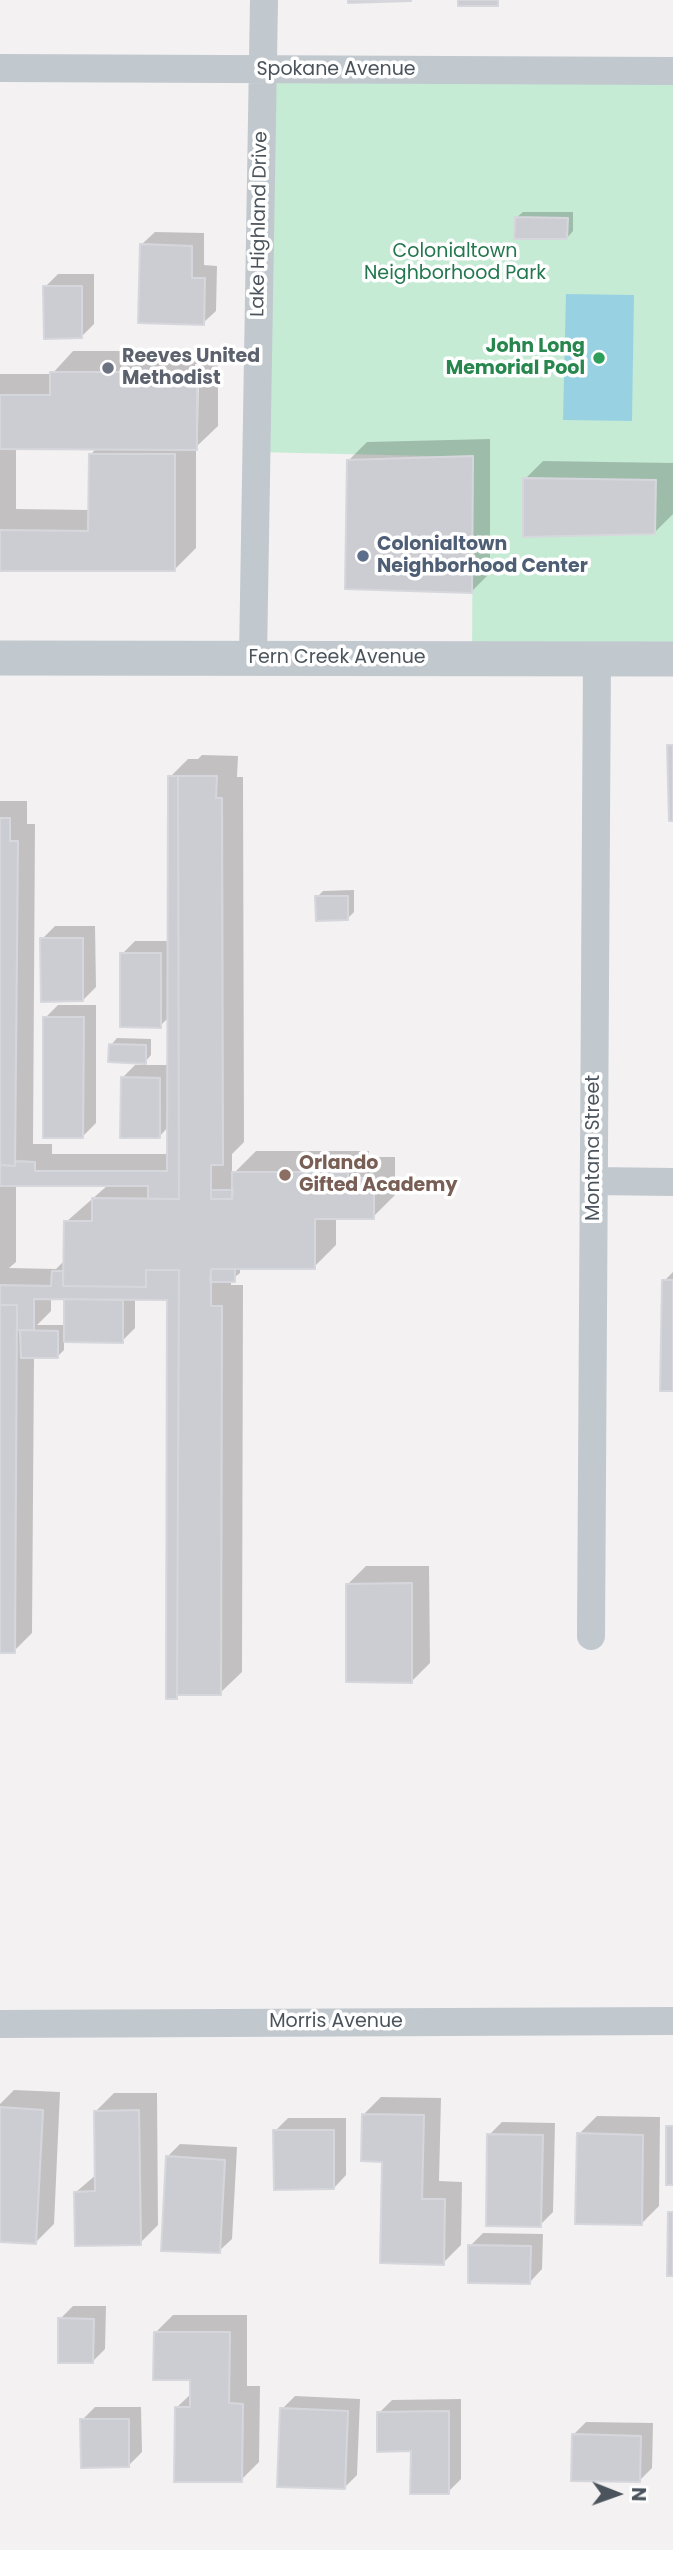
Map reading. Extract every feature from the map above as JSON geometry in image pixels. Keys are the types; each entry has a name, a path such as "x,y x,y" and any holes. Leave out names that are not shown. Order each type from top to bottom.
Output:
{"street":[{"name":"Lake Highland Drive","path":"253,657 264,0"},
{"name":"Spokane Avenue","path":"0,68 673,71"},
{"name":"Fern Creek Avenue","path":"0,658 673,659"},
{"name":"Montana Street","path":"591,1636 597,659"},
{"path":"594,1181 673,1182"},
{"name":"Morris Avenue","path":"0,2024 673,2021"}],"green space":[{"name":"Colonialtown Neighborhood Park","path":"263,70 673,71 673,659 472,659 473,457 256,452"}],"water":[{"name":"John Long Memorial Pool","path":"566,294 634,295 632,421 563,420"}],"building":[{"path":"348,0 411,0 411,1 348,3"},
{"path":"458,0 498,0 498,6 458,6"},
{"path":"515,217 568,218 567,239 514,239"},
{"path":"140,244 192,246 192,278 205,278 204,325 138,323"},
{"path":"43,286 82,286 82,338 44,339"},
{"path":"50,372 197,372 197,450 0,449 0,395 50,395"},
{"path":"89,454 175,454 175,571 0,571 0,530 88,531"},
{"path":"473,456 472,593 345,589 347,460"},
{"path":"523,478 656,480 655,534 523,537"},
{"path":"667,745 673,745 673,821 669,821"},
{"path":"168,776 178,776 179,1199 148,1199 148,1186 0,1186 0,1165 15,1166 15,1161 35,1162 35,1171 167,1171"},
{"path":"178,776 217,776 216,798 222,798 223,1165 211,1165 211,1199 232,1199 232,1172 348,1172 348,1178 374,1178 374,1219 315,1219 315,1269 211,1269 211,1306 222,1306 221,1695 177,1695 179,1270 146,1270 146,1287 63,1286 64,1221 92,1221 92,1198 179,1199"},
{"path":"0,818 10,818 10,841 18,841 15,1166 0,1165"},
{"path":"315,896 348,896 348,920 316,921"},
{"path":"40,938 83,938 83,1001 41,1002"},
{"path":"120,953 161,953 161,1028 120,1027"},
{"path":"43,1017 84,1017 83,1138 43,1138"},
{"path":"109,1044 146,1045 146,1064 108,1062"},
{"path":"121,1077 160,1078 160,1138 120,1138"},
{"path":"211,1190 233,1190 232,1199 211,1199"},
{"path":"211,1269 235,1269 235,1282 210,1282"},
{"path":"146,1270 179,1270 177,1699 166,1699 167,1300 34,1299 34,1330 17,1330 17,1305 0,1305 0,1285 51,1286 52,1271 63,1271 63,1286 146,1287"},
{"path":"662,1280 673,1280 673,1391 660,1391"},
{"path":"64,1299 123,1300 123,1343 64,1342"},
{"path":"0,1305 17,1305 15,1653 0,1653"},
{"path":"20,1330 58,1331 58,1358 21,1358"},
{"path":"412,1583 412,1683 346,1682 346,1584"},
{"path":"0,2107 43,2110 36,2244 0,2242"},
{"path":"139,2110 141,2245 75,2246 74,2192 95,2191 94,2111"},
{"path":"362,2114 424,2115 422,2199 445,2199 444,2265 380,2263 382,2162 361,2161"},
{"path":"666,2126 673,2126 673,2185 666,2185"},
{"path":"273,2130 334,2130 334,2189 274,2190"},
{"path":"577,2133 643,2135 642,2225 575,2224"},
{"path":"487,2134 543,2135 541,2227 486,2226"},
{"path":"166,2156 225,2160 220,2253 161,2251"},
{"path":"668,2212 673,2212 673,2276 667,2276"},
{"path":"468,2245 531,2246 530,2284 468,2283"},
{"path":"58,2318 94,2319 93,2363 58,2363"},
{"path":"154,2332 230,2332 229,2403 243,2404 242,2482 174,2482 175,2407 190,2407 190,2380 153,2380"},
{"path":"280,2408 348,2411 345,2489 277,2487"},
{"path":"449,2411 449,2494 410,2494 411,2451 377,2452 377,2412"},
{"path":"80,2419 129,2419 129,2467 81,2468"},
{"path":"572,2434 641,2436 640,2482 571,2481"}],"place":[{"name":"John Long Memorial Pool","path":"599,358"},
{"name":"Reeves United Methodist","path":"108,368"},
{"name":"Colonialtown Neighborhood Center","path":"363,556"},
{"name":"Orlando Gifted Academy","path":"285,1175"}]}
